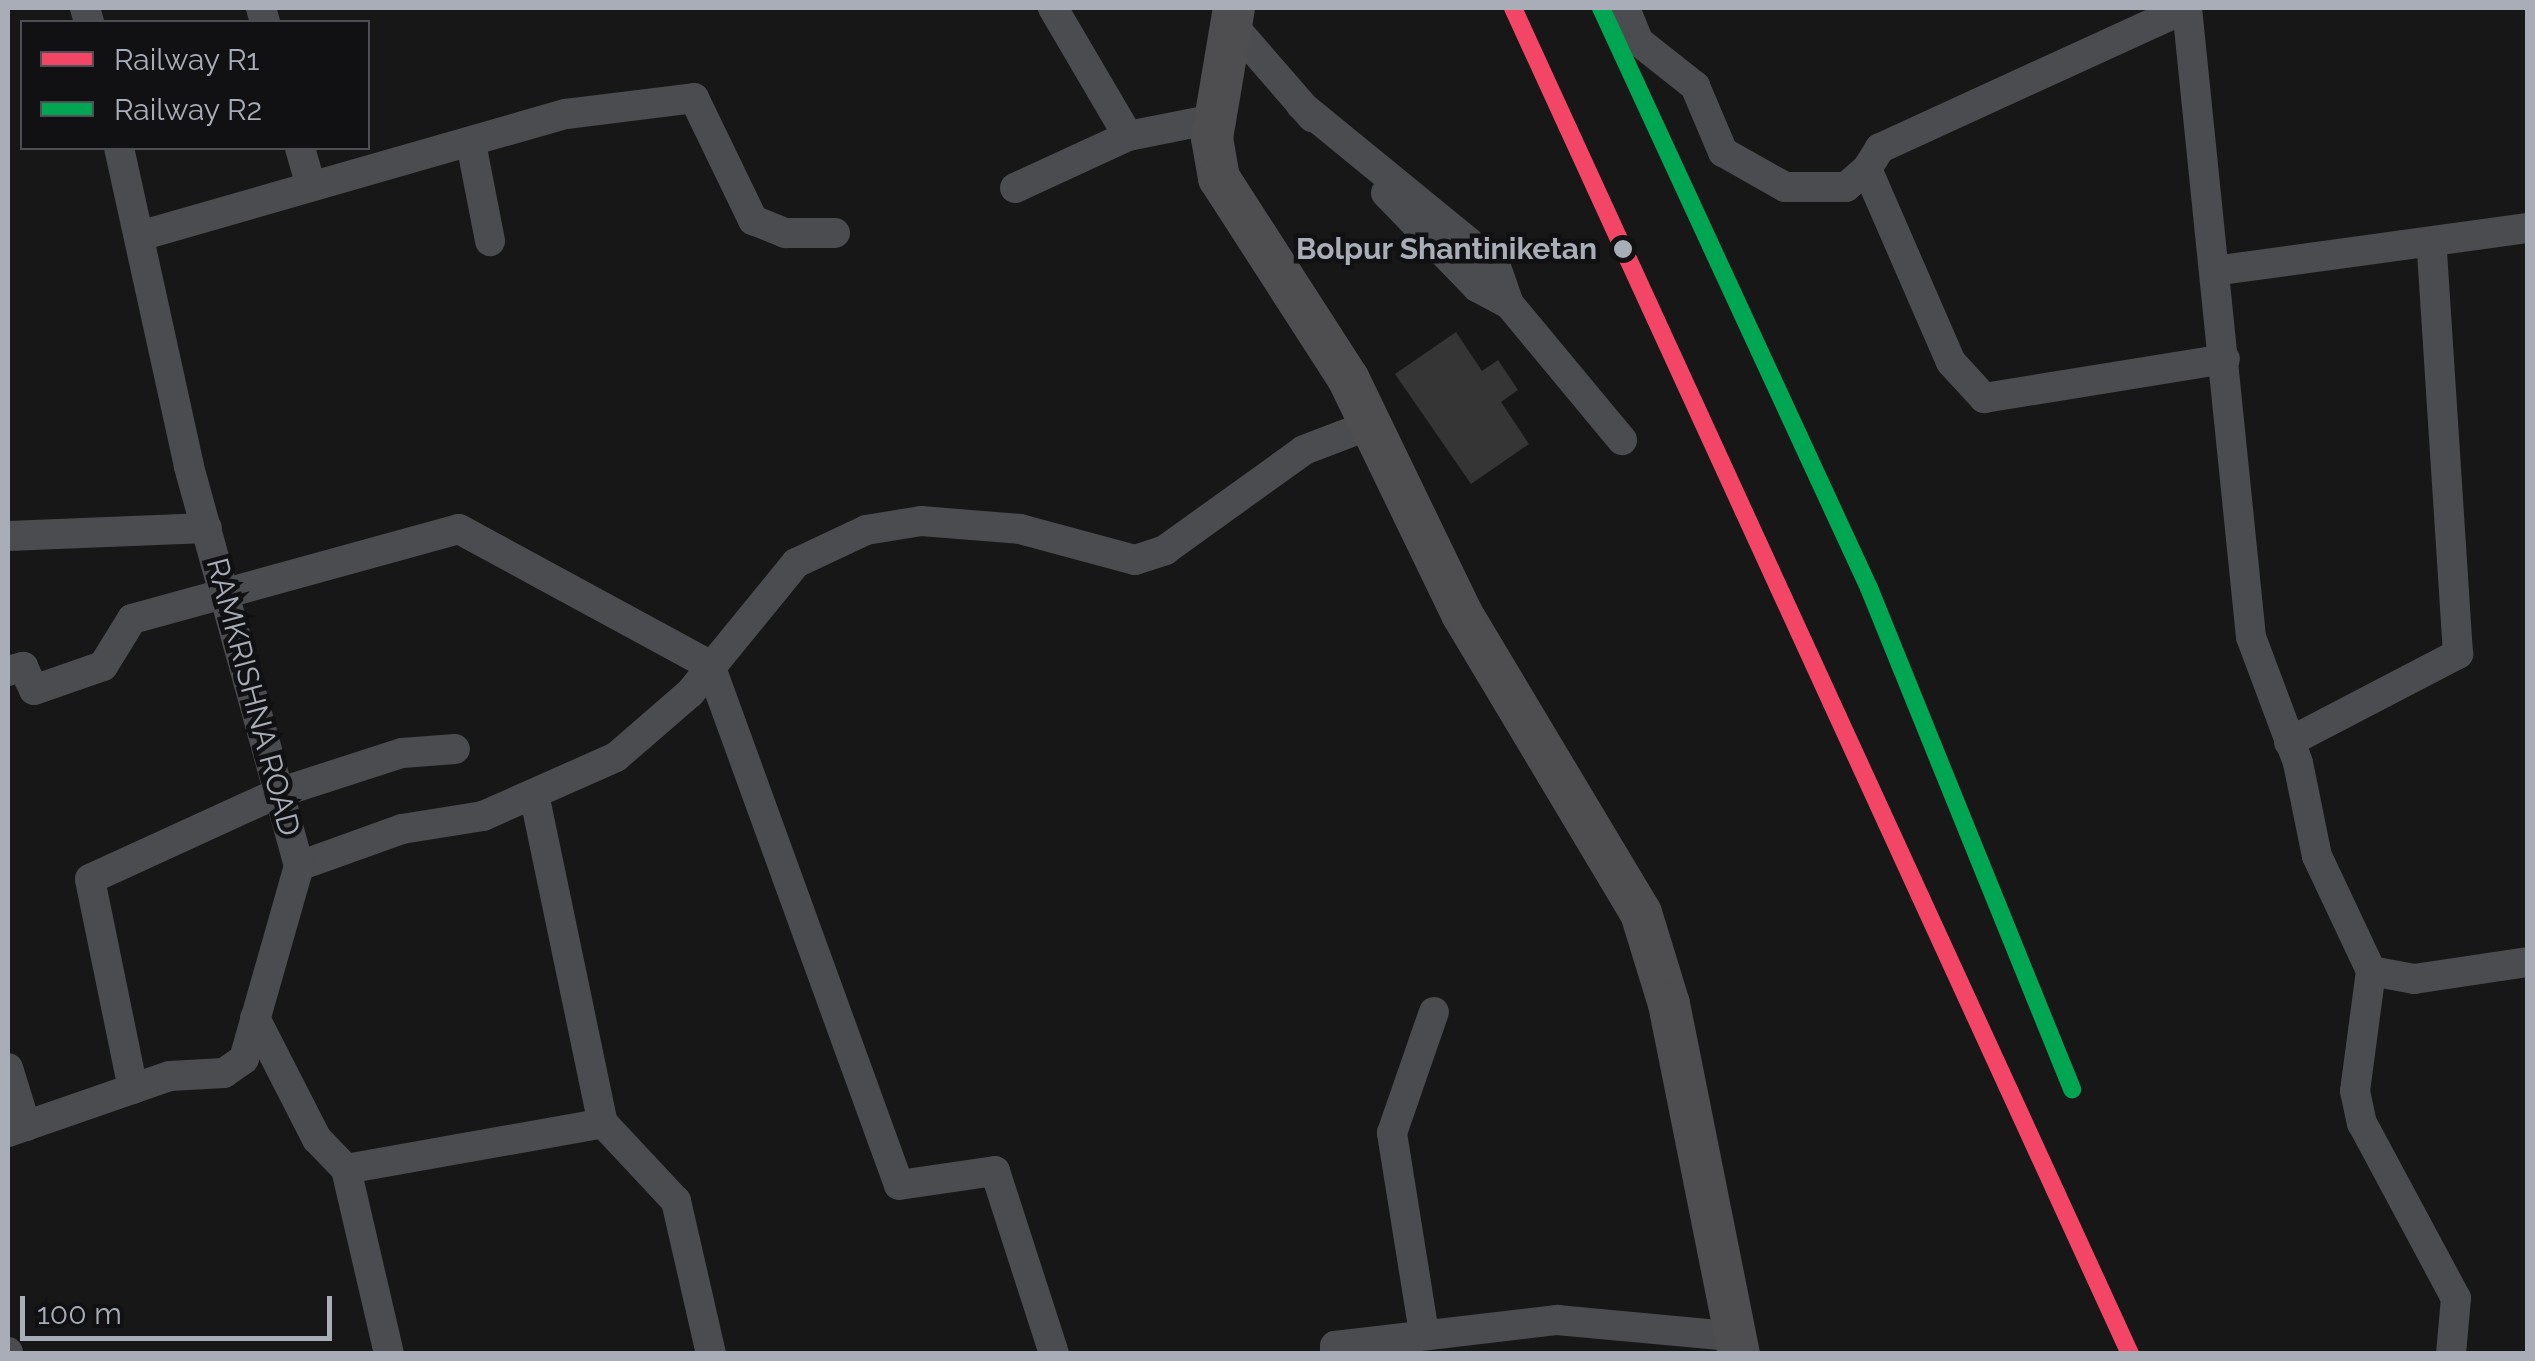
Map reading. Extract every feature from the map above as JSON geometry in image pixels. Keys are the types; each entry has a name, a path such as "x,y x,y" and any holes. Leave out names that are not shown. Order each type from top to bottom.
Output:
{"highway":[{"path":"1234,18 1214,119 1219,178 1330,347 1454,600 1656,949 1735,1345"}],"street":[{"path":"1054,8 1128,136"},
{"path":"1624,8 1638,41 1695,86 1723,152 1784,187 1846,187 1868,169 1880,148 2186,8 2252,637 2288,742 2317,856 2371,972 2355,1091 2362,1123 2456,1298 2451,1354"},
{"path":"1234,18 1301,104 1477,287 1508,304 1622,440"},
{"path":"143,235 310,182 470,143 566,114 694,98 753,220 784,233 835,233"},
{"path":"1015,188 1128,136 1214,119"},
{"path":"470,143 490,240"},
{"name":"RAMKRISHNA ROAD","path":"17,1129 133,1088 224,1073 244,1058 299,866 207,528 143,235 120,150"},
{"path":"301,150 310,182"},
{"path":"1868,169 1951,362 1984,398 2225,359"},
{"path":"2214,271 2432,248 2528,228"},
{"path":"2288,742 2458,654 2432,248"},
{"path":"299,866 534,794 616,757 710,666 796,563 866,530 921,520 1020,530 1135,560 1165,550 1304,450 1369,425"},
{"path":"8,536 207,528"},
{"path":"8,672 22,667 34,690 103,666 132,619 227,596 459,529 710,666 899,1186 994,1171 1054,1354"},
{"path":"133,1088 90,880 278,793 402,753 455,748"},
{"path":"534,794 604,1123 676,1202 711,1354"},
{"path":"2371,972 2414,979 2528,962"},
{"path":"1424,1333 1392,1133 1434,1012"},
{"path":"255,1018 317,1139 346,1169 389,1354"},
{"path":"8,1068 17,1129"},
{"path":"346,1169 604,1123"},
{"path":"1335,1354 1335,1346 1558,1320 1735,1345"}],"building":[{"path":"1456,332 1482,371 1498,360 1518,390 1501,402 1529,444 1471,484 1395,374"}],"rail line":[{"name":"R1","path":"1513,8 2130,1354"},
{"name":"R2","path":"1601,8 1869,588 2072,1089"}],"place":[{"name":"Bolpur Shantiniketan","path":"1623,249"}]}
